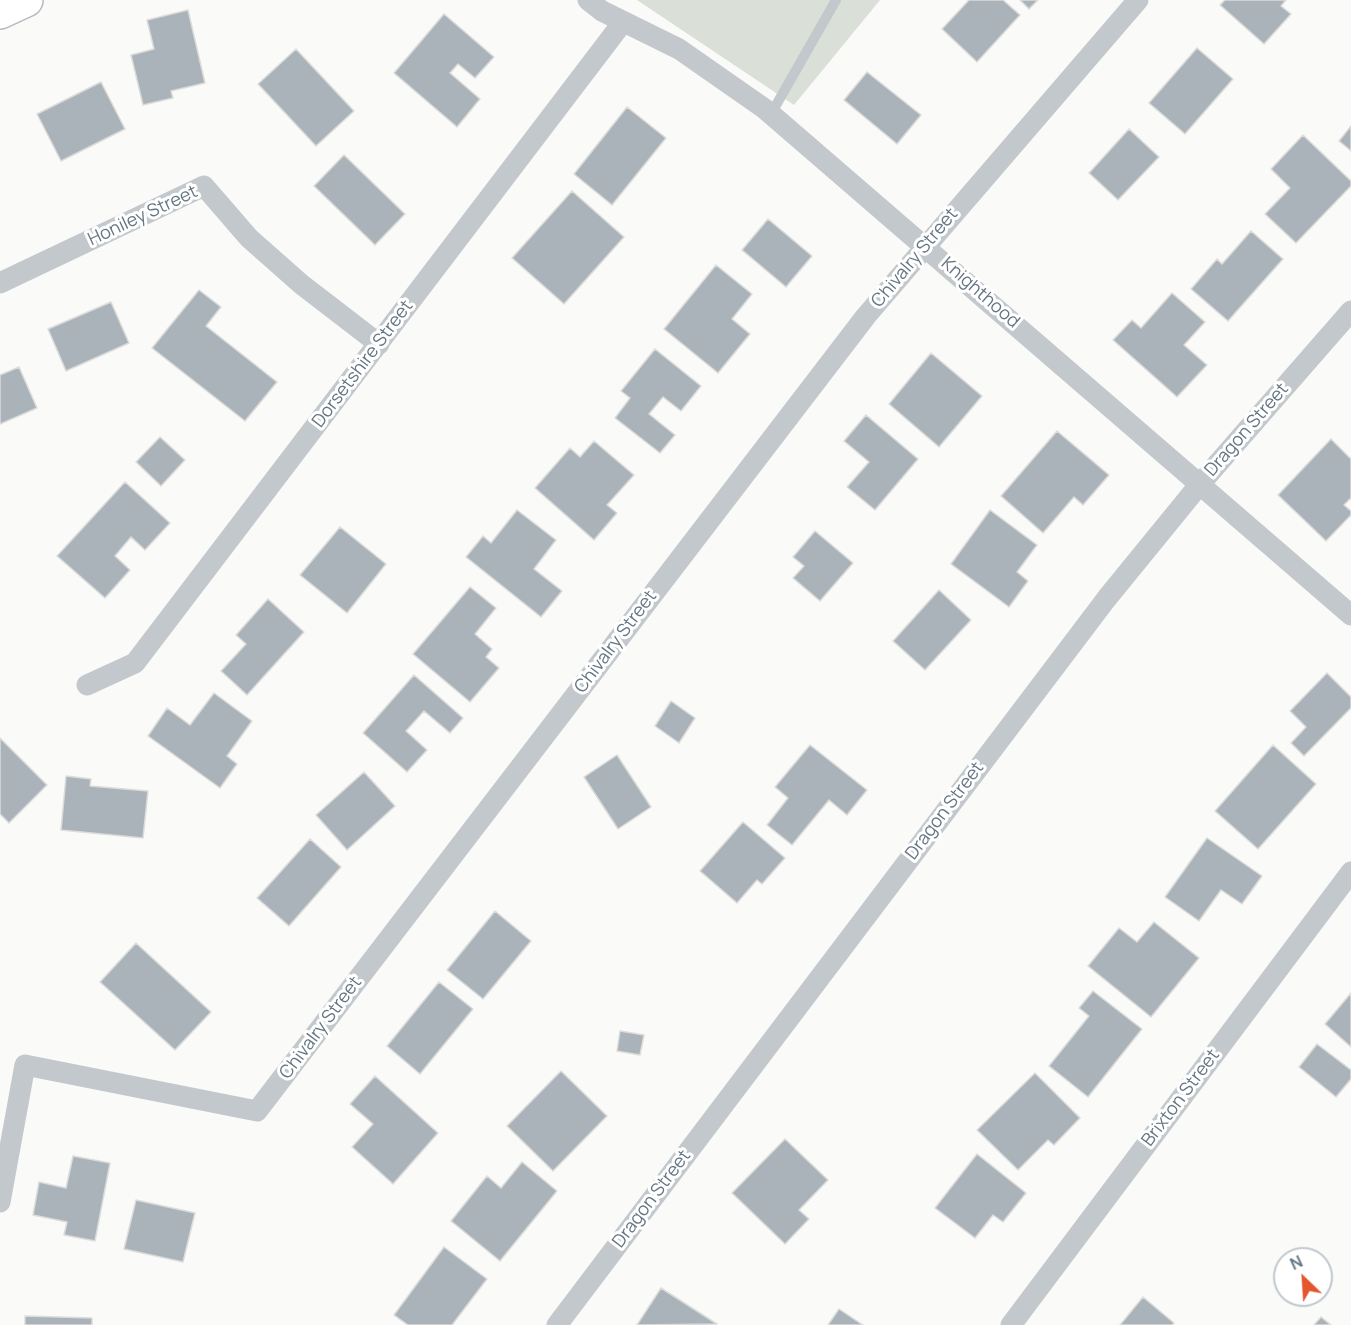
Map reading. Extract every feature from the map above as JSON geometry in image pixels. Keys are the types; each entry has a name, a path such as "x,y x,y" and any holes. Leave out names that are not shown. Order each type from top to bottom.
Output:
{"main road":[{"path":"0,12 26,0"}],"street":[{"name":"Knighthood","path":"588,0 623,22 679,49 771,114 1351,615"},
{"name":"Chivalry Street","path":"0,1202 25,1065 257,1111 866,316 1138,0"},
{"name":"Dorsetshire Street","path":"87,686 135,663 623,22"},
{"name":"Honiley Street","path":"0,283 204,186 249,238 379,344"},
{"name":"Dragon Street","path":"556,1325 1107,598 1200,484 1351,311"},
{"name":"Brixton Street","path":"1011,1325 1351,872"}],"lane":[{"path":"771,114 836,0"}],"shaded area":[{"path":"637,0 880,0 794,105"}],"building":[{"path":"969,0 1003,0 1020,15 977,62 942,29"},
{"path":"1020,0 1038,0 1029,9"},
{"path":"1225,0 1286,0 1281,6 1291,14 1264,44 1220,5"},
{"path":"188,10 205,83 171,91 173,98 143,105 131,55 154,49 147,20"},
{"path":"444,14 494,57 475,78 458,64 450,73 480,99 457,127 394,73"},
{"path":"1197,48 1233,79 1185,134 1149,103"},
{"path":"296,49 354,111 316,146 258,84"},
{"path":"867,72 921,115 897,144 844,100"},
{"path":"101,82 125,129 61,161 37,114"},
{"path":"627,107 666,138 612,205 574,174"},
{"path":"1351,126 1351,151 1339,141"},
{"path":"1129,129 1159,157 1118,200 1089,173"},
{"path":"1303,135 1351,181 1351,186 1296,243 1265,214 1290,188 1271,169"},
{"path":"344,155 405,214 375,245 314,186"},
{"path":"572,191 624,237 564,304 512,258"},
{"path":"768,219 812,256 786,287 742,250"},
{"path":"1251,231 1283,259 1228,321 1191,289 1217,259 1222,264"},
{"path":"716,265 752,294 732,319 750,334 718,373 664,329"},
{"path":"199,290 221,307 206,326 277,382 245,421 152,348"},
{"path":"1172,293 1205,322 1184,345 1207,365 1177,397 1113,340 1132,320 1141,328"},
{"path":"111,302 129,343 66,371 48,329"},
{"path":"655,349 701,386 681,411 663,397 649,414 675,435 660,453 615,418 630,398 621,391"},
{"path":"931,353 982,396 939,447 889,404"},
{"path":"19,367 37,408 0,424 0,375"},
{"path":"866,415 918,459 875,510 847,487 869,462 844,441"},
{"path":"1057,431 1109,475 1083,505 1074,497 1043,533 1001,496"},
{"path":"160,437 185,460 161,486 136,462"},
{"path":"1331,439 1351,459 1351,498 1344,505 1351,511 1351,515 1326,541 1278,495"},
{"path":"594,441 634,475 607,505 617,513 594,540 535,488 570,448 580,457"},
{"path":"125,482 170,523 145,550 131,537 115,556 130,570 105,598 57,556"},
{"path":"517,510 556,540 534,569 562,591 541,617 466,557 483,536 491,543"},
{"path":"990,510 1037,545 1017,572 1028,581 1009,607 951,564"},
{"path":"340,527 386,564 347,613 300,575"},
{"path":"815,531 853,563 820,601 793,578 804,566 793,557"},
{"path":"470,587 496,608 475,634 492,649 486,657 499,668 470,702 413,654"},
{"path":"939,590 971,620 925,670 893,641"},
{"path":"268,599 304,632 247,695 221,671 246,644 236,635"},
{"path":"1327,673 1351,697 1351,708 1304,756 1291,743 1306,727 1290,711"},
{"path":"414,675 463,718 450,733 424,711 406,731 427,750 407,772 363,733"},
{"path":"214,693 252,721 227,756 237,764 220,788 148,736 167,708 190,725"},
{"path":"671,701 695,718 679,743 655,726"},
{"path":"0,738 47,785 9,823 0,814"},
{"path":"810,745 867,790 847,815 829,800 792,845 767,825 788,798 775,787"},
{"path":"1273,745 1316,784 1258,849 1215,811"},
{"path":"617,755 651,807 618,829 584,777"},
{"path":"364,772 395,806 347,850 316,815"},
{"path":"66,776 91,779 90,786 148,791 143,838 61,830"},
{"path":"743,822 785,858 762,884 757,880 737,903 700,871"},
{"path":"1207,838 1262,876 1242,904 1221,890 1199,921 1165,897"},
{"path":"310,839 341,867 289,926 257,898"},
{"path":"495,911 531,941 483,999 447,970"},
{"path":"1154,922 1199,958 1151,1017 1088,966 1119,928 1137,942"},
{"path":"136,943 211,1012 175,1050 100,982"},
{"path":"439,982 473,1009 420,1074 387,1046"},
{"path":"1093,991 1142,1029 1088,1097 1049,1066 1089,1016 1079,1008"},
{"path":"1351,993 1351,1047 1325,1024"},
{"path":"620,1031 644,1035 640,1055 617,1051"},
{"path":"1317,1044 1351,1070 1351,1079 1336,1097 1299,1067"},
{"path":"561,1071 607,1116 553,1171 507,1126"},
{"path":"1035,1073 1080,1118 1054,1145 1048,1140 1018,1170 977,1130"},
{"path":"375,1076 438,1133 393,1184 352,1147 373,1124 350,1104"},
{"path":"785,1139 828,1180 799,1210 809,1219 785,1244 732,1193"},
{"path":"977,1154 1026,1193 1003,1222 993,1215 975,1238 935,1208"},
{"path":"73,1156 110,1163 95,1241 64,1235 67,1222 33,1215 39,1182 66,1188"},
{"path":"522,1162 557,1191 500,1261 451,1221 487,1176 501,1188"},
{"path":"136,1200 195,1213 183,1262 124,1249"},
{"path":"444,1247 487,1279 452,1325 408,1325 394,1315"},
{"path":"661,1288 717,1324 637,1325"},
{"path":"1143,1297 1174,1323 1172,1325 1120,1325"},
{"path":"839,1309 863,1325 828,1325"},
{"path":"25,1316 92,1318 92,1325 25,1325"},
{"path":"1321,1317 1331,1325 1314,1325"}]}
